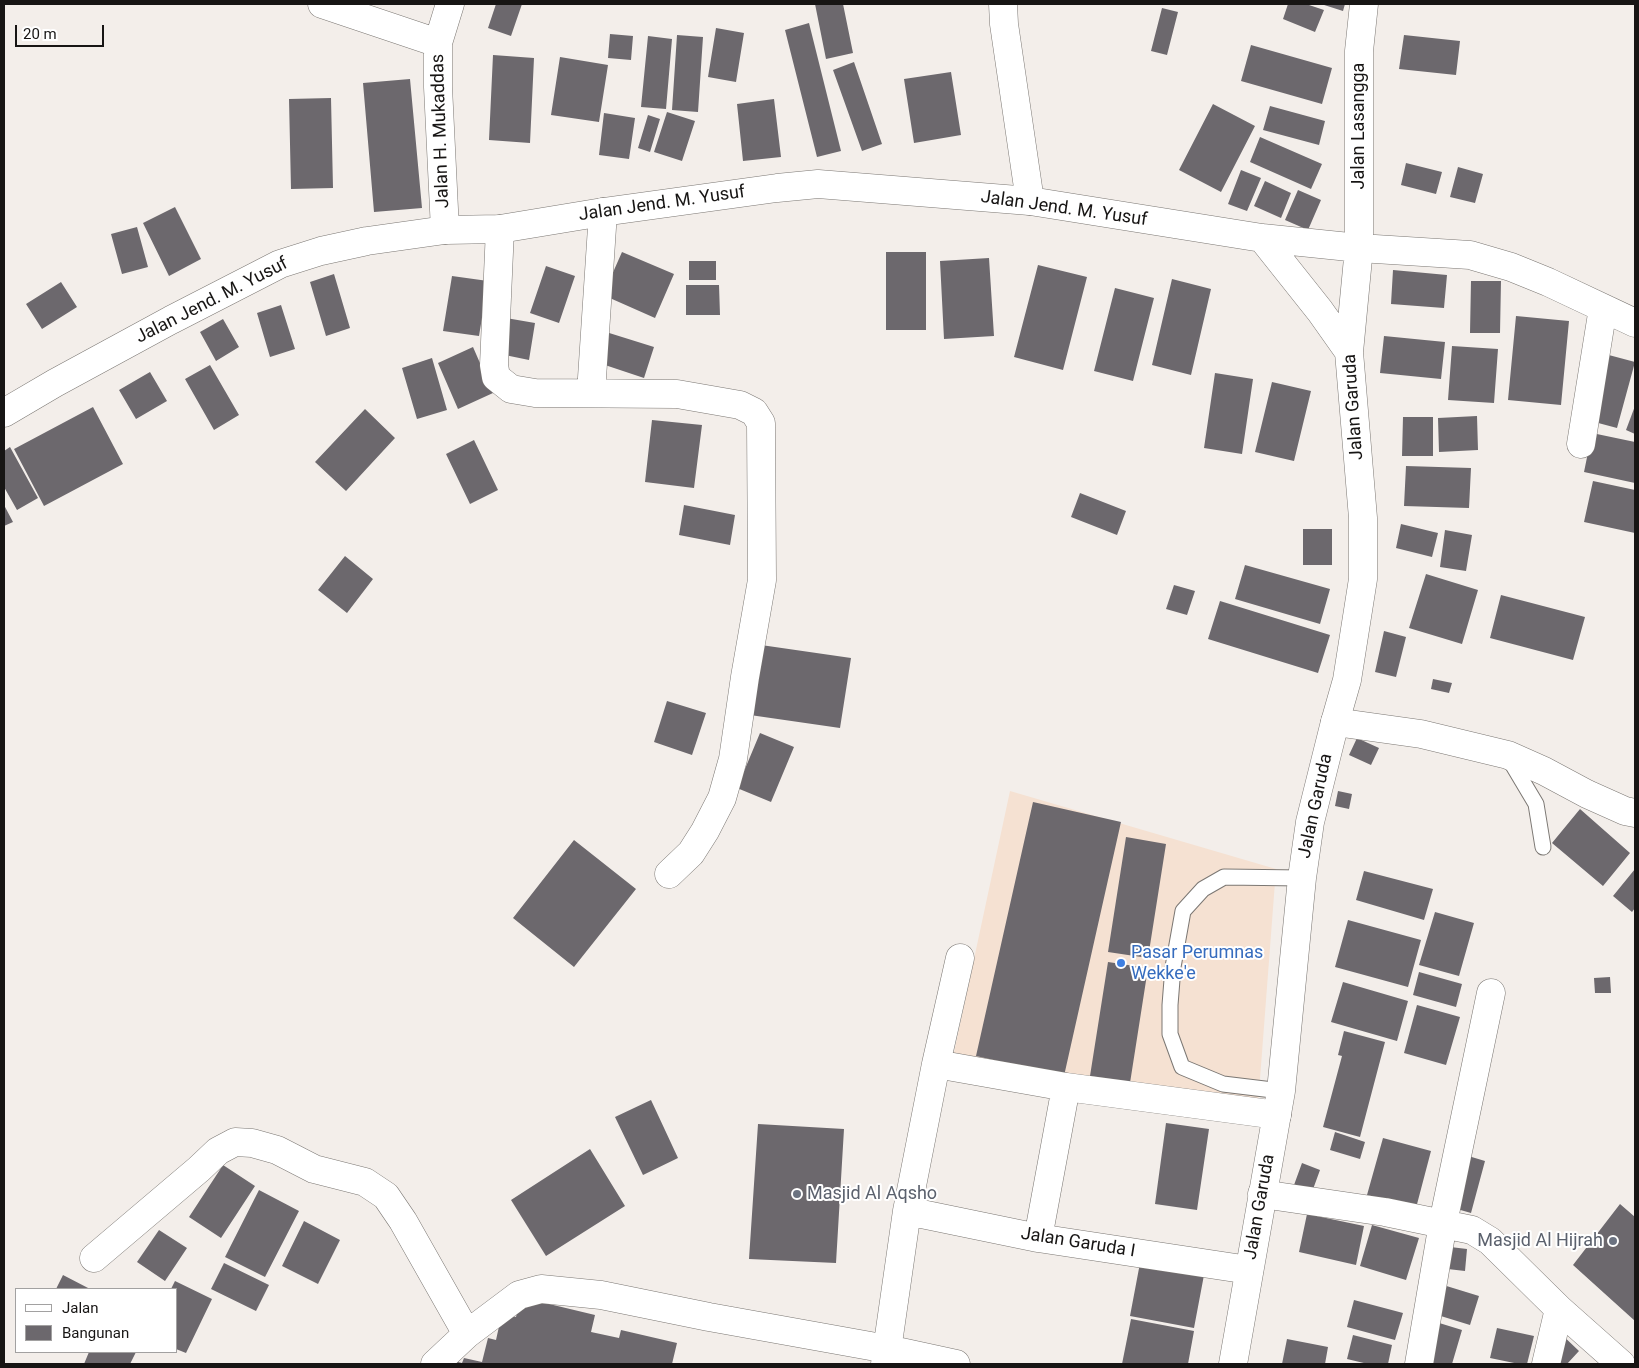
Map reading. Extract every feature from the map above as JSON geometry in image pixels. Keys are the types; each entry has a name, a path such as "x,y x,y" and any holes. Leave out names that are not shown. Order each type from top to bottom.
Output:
{"main road":[{"path":"322,4 438,43"},
{"name":"Jalan H. Mukaddas","path":"445,230 438,87 438,43 450,4"},
{"path":"1003,4 1004,24 1030,200"},
{"name":"Jalan Lasangga","path":"1359,248 1359,51 1364,4"},
{"name":"Jalan Jend. M. Yusuf","path":"4,413 171,320 280,264 322,251 367,241 445,230 500,229 603,212 818,184 1030,200 1262,238 1359,248 1470,255 1548,282 1635,323"},
{"path":"591,394 603,212"},
{"path":"500,229 494,365 496,377 510,389 535,393 677,394 740,405 754,412 762,424 762,580 733,759 722,798 705,831 691,853 668,874"},
{"path":"1262,238 1349,352"},
{"name":"Jalan Garuda","path":"1233,1364 1279,1103 1302,878 1310,822 1347,680 1362,579 1362,518 1349,352 1359,248"},
{"path":"1581,444 1603,308"},
{"path":"1335,722 1421,734 1508,756 1544,771 1587,794 1625,811 1635,813"},
{"path":"886,1357 907,1211 936,1064 960,958"},
{"path":"1419,1364 1443,1224 1491,993"},
{"path":"936,1064 1066,1087 1279,1103"},
{"path":"1038,1238 1066,1087"},
{"path":"94,1258 218,1151 235,1142 252,1143 277,1150 314,1169 365,1182 386,1196 467,1334"},
{"path":"1262,1194 1385,1212 1472,1230 1490,1241 1559,1308 1621,1364"},
{"name":"Jalan Garuda I","path":"907,1211 1038,1238 1249,1270"},
{"path":"435,1364 467,1334 519,1294 541,1289 601,1295 886,1357 956,1364"},
{"path":"1546,1364 1559,1308"}],"lane":[{"path":"1508,756 1536,804 1543,847"},
{"path":"1279,1103 1223,1084 1182,1067 1170,1034 1173,967 1184,911 1203,889 1224,877 1302,878"}],"shaded area":[{"name":"Pasar Perumnas Wekke'e","path":"1010,791 1276,869 1258,1105 953,1057"}],"building":[{"path":"496,4 522,4 511,36 488,28"},
{"path":"815,4 843,4 853,53 826,59"},
{"path":"1288,4 1306,4 1324,10 1315,32 1283,19"},
{"path":"1321,4 1345,4 1343,11"},
{"path":"1162,8 1178,12 1167,55 1151,51"},
{"path":"809,23 841,151 817,157 785,30"},
{"path":"716,28 744,33 736,82 708,77"},
{"path":"610,34 633,36 631,60 608,58"},
{"path":"677,35 703,37 698,112 672,110"},
{"path":"1404,35 1460,41 1456,75 1399,69"},
{"path":"648,36 672,39 666,109 641,107"},
{"path":"1251,45 1332,68 1322,104 1241,81"},
{"path":"493,55 534,58 530,143 489,140"},
{"path":"560,57 608,65 599,122 551,115"},
{"path":"854,62 882,144 862,151 833,70"},
{"path":"951,72 961,135 914,143 904,79"},
{"path":"410,79 422,208 374,212 363,83"},
{"path":"331,98 333,188 291,189 289,99"},
{"path":"774,99 781,157 743,161 737,104"},
{"path":"1213,104 1255,126 1221,192 1179,170"},
{"path":"1270,106 1325,121 1319,145 1263,130"},
{"path":"667,112 695,121 682,161 654,152"},
{"path":"604,113 635,118 629,159 599,155"},
{"path":"648,115 660,119 650,152 638,148"},
{"path":"1260,137 1322,164 1311,189 1250,162"},
{"path":"1406,163 1442,172 1436,194 1401,185"},
{"path":"1458,167 1483,174 1475,203 1450,197"},
{"path":"1241,170 1261,178 1247,211 1228,204"},
{"path":"1265,181 1291,193 1281,218 1254,206"},
{"path":"1298,190 1321,200 1308,230 1285,220"},
{"path":"175,207 201,259 169,276 143,223"},
{"path":"137,227 148,267 122,274 111,234"},
{"path":"622,252 674,274 655,318 603,295"},
{"path":"886,252 926,252 926,330 886,330"},
{"path":"989,258 994,336 944,339 940,261"},
{"path":"689,261 716,261 716,280 689,280"},
{"path":"1038,265 1087,277 1063,370 1014,357"},
{"path":"546,266 575,276 559,323 530,313"},
{"path":"1393,270 1447,275 1444,308 1391,304"},
{"path":"334,274 350,328 326,336 310,282"},
{"path":"452,276 488,281 479,336 443,331"},
{"path":"1172,279 1211,289 1191,375 1152,365"},
{"path":"1471,281 1501,281 1500,333 1470,333"},
{"path":"61,282 77,307 42,329 26,304"},
{"path":"686,285 719,285 720,315 686,315"},
{"path":"1115,288 1154,298 1133,381 1094,371"},
{"path":"281,305 295,349 270,357 257,313"},
{"path":"1516,316 1569,321 1561,405 1508,400"},
{"path":"506,318 535,323 529,360 500,354"},
{"path":"223,319 239,347 216,361 200,332"},
{"path":"606,332 654,347 644,378 596,362"},
{"path":"1384,336 1445,342 1441,379 1380,373"},
{"path":"1452,346 1498,349 1494,403 1448,400"},
{"path":"473,347 493,393 458,409 438,363"},
{"path":"1605,354 1635,362 1617,428 1587,420"},
{"path":"432,358 447,410 417,419 402,368"},
{"path":"210,365 239,415 214,430 185,379"},
{"path":"150,372 167,401 136,419 119,390"},
{"path":"1215,373 1253,379 1242,454 1204,448"},
{"path":"1272,382 1311,391 1294,461 1255,452"},
{"path":"1635,406 1635,434 1626,430"},
{"path":"93,407 123,464 44,506 14,449"},
{"path":"365,409 395,438 346,491 315,462"},
{"path":"1477,416 1478,450 1439,452 1438,418"},
{"path":"1403,417 1433,417 1433,456 1402,456"},
{"path":"652,420 702,425 694,488 645,482"},
{"path":"1592,433 1635,442 1635,483 1584,472"},
{"path":"474,440 498,490 470,504 446,454"},
{"path":"10,447 38,498 17,510 4,487 4,451"},
{"path":"1406,466 1471,468 1469,508 1404,506"},
{"path":"1593,481 1635,490 1635,533 1584,522"},
{"path":"1080,493 1126,511 1117,535 1071,517"},
{"path":"4,505 13,522 4,526"},
{"path":"684,505 735,515 730,545 679,535"},
{"path":"1401,524 1438,533 1432,557 1396,548"},
{"path":"1303,529 1332,529 1332,565 1303,565"},
{"path":"1445,530 1472,535 1466,571 1440,567"},
{"path":"345,556 373,579 347,613 318,590"},
{"path":"1245,565 1330,589 1320,624 1235,599"},
{"path":"1426,574 1478,590 1462,644 1409,628"},
{"path":"1174,585 1195,591 1187,615 1166,609"},
{"path":"1501,595 1585,617 1573,660 1490,638"},
{"path":"1220,601 1330,635 1318,673 1208,639"},
{"path":"1384,631 1406,637 1396,677 1375,672"},
{"path":"761,645 851,658 840,728 750,715"},
{"path":"1433,679 1452,683 1449,693 1431,689"},
{"path":"667,701 706,713 692,755 654,742"},
{"path":"760,733 794,747 771,802 737,788"},
{"path":"1357,738 1379,748 1371,765 1349,755"},
{"path":"1338,791 1352,794 1349,809 1335,806"},
{"path":"1033,802 1121,822 1064,1076 976,1056"},
{"path":"1580,809 1630,853 1603,886 1552,843"},
{"path":"1126,837 1166,844 1148,958 1108,952"},
{"path":"574,840 636,889 574,967 513,918"},
{"path":"1635,869 1635,908 1632,912 1613,896"},
{"path":"1364,871 1433,889 1424,920 1356,900"},
{"path":"1435,912 1474,923 1459,976 1419,965"},
{"path":"1348,920 1421,940 1408,987 1335,967"},
{"path":"1108,962 1148,968 1130,1083 1090,1076"},
{"path":"1419,972 1462,984 1456,1007 1413,995"},
{"path":"1610,977 1611,993 1595,993 1594,978"},
{"path":"1343,982 1408,1001 1397,1041 1331,1022"},
{"path":"1417,1005 1460,1017 1446,1065 1404,1053"},
{"path":"1344,1031 1385,1042 1360,1137 1323,1127 1342,1056 1338,1055"},
{"path":"651,1100 678,1158 643,1175 615,1117"},
{"path":"1166,1123 1209,1129 1197,1210 1155,1204"},
{"name":"Masjid Al Aqsho","path":"758,1124 844,1129 836,1263 749,1259"},
{"path":"1335,1132 1365,1142 1360,1159 1330,1150"},
{"path":"1383,1138 1431,1151 1416,1208 1367,1195"},
{"path":"590,1149 625,1206 546,1256 511,1200"},
{"path":"1465,1155 1485,1161 1471,1213 1450,1207"},
{"path":"1302,1163 1320,1170 1312,1192 1294,1185"},
{"path":"223,1165 255,1186 221,1238 189,1217"},
{"path":"259,1190 299,1211 265,1277 225,1257"},
{"name":"Masjid Al Hijrah","path":"1620,1204 1635,1217 1635,1321 1573,1265"},
{"path":"1307,1214 1364,1226 1356,1265 1299,1252"},
{"path":"304,1221 340,1240 318,1284 282,1266"},
{"path":"1372,1225 1419,1238 1406,1280 1360,1266"},
{"path":"159,1230 187,1248 165,1281 137,1262"},
{"path":"1442,1246 1467,1249 1465,1271 1439,1268"},
{"path":"224,1263 269,1285 256,1311 211,1289"},
{"path":"1140,1263 1204,1275 1194,1328 1130,1316"},
{"path":"63,1275 88,1288 56,1288"},
{"path":"175,1281 212,1299 186,1353 178,1350 178,1288 172,1288"},
{"path":"1440,1284 1479,1296 1470,1325 1431,1313"},
{"path":"520,1297 595,1315 591,1332 619,1338 621,1330 677,1343 672,1364 441,1364 442,1358 462,1363 464,1358 482,1362 488,1338 496,1340 502,1313 516,1317"},
{"path":"1354,1300 1403,1313 1395,1340 1347,1327"},
{"path":"1131,1319 1194,1331 1188,1364 1122,1364"},
{"path":"1436,1322 1462,1330 1452,1364 1423,1364"},
{"path":"1497,1328 1534,1336 1527,1364 1490,1358"},
{"path":"1559,1332 1579,1351 1567,1364 1553,1364"},
{"path":"1353,1335 1392,1345 1388,1364 1368,1364 1347,1359"},
{"path":"1287,1339 1328,1347 1325,1364 1282,1364"},
{"path":"89,1353 136,1353 130,1364 84,1364"}],"place":[{"name":"Pasar Perumnas Wekke'e","path":"1121,963"},
{"name":"Masjid Al Aqsho","path":"797,1194"},
{"name":"Masjid Al Hijrah","path":"1613,1241"}]}
